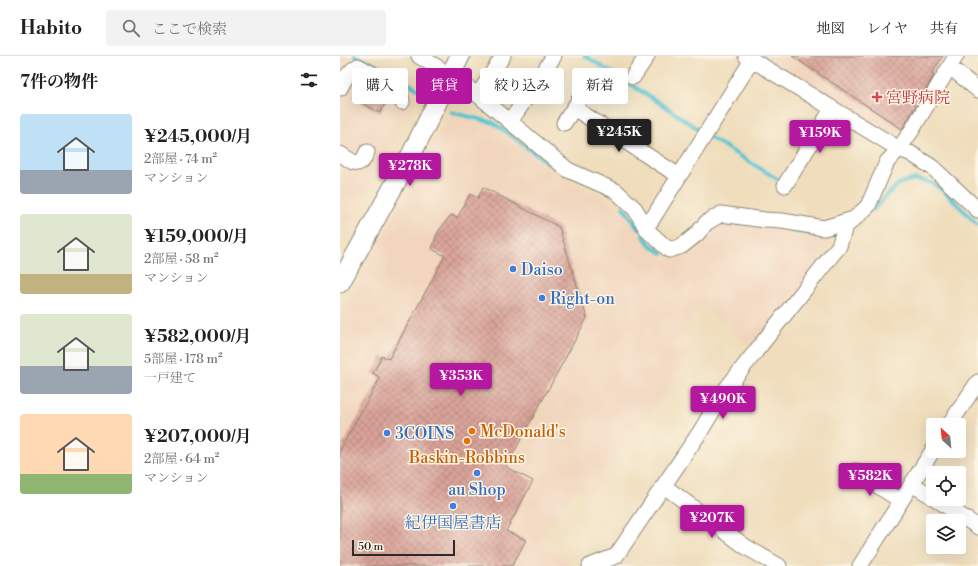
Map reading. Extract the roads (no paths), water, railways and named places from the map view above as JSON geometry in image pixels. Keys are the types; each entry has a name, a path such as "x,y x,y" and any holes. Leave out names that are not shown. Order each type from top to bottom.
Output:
{"main road":[{"path":"454,68 460,56"},
{"path":"340,283 412,152 436,104"}],"street":[{"path":"419,56 439,68"},
{"path":"478,95 503,56"},
{"path":"510,122 554,56"},
{"path":"633,78 647,56"},
{"path":"651,221 749,58 899,149 910,153 932,167 978,210"},
{"path":"590,566 616,556 700,432 726,389 838,246 850,223 868,206 887,162 899,149 953,61 978,90"},
{"path":"340,88 352,70"},
{"path":"472,91 568,170 616,191 635,209 648,230 669,250 682,246 697,234 706,223 721,214 782,221 824,228 850,223"},
{"path":"564,123 577,102 679,176"},
{"path":"785,185 832,109"},
{"path":"340,154 353,162 358,163 367,152"},
{"path":"954,418 978,382"},
{"path":"860,566 928,458"},
{"path":"855,471 901,501"},
{"path":"912,484 926,493"},
{"path":"664,486 746,547 779,566"},
{"path":"946,506 978,527"}],"waterway":[{"path":"355,56 388,71 416,88"},
{"path":"585,56 701,131"},
{"path":"451,112 494,123 549,164"},
{"path":"709,137 779,180"},
{"path":"873,210 900,183 916,179 932,183 944,191 978,225"},
{"path":"623,207 639,229"},
{"path":"790,230 816,235 838,234"},
{"path":"643,235 650,245 662,253"}],"place":[{"name":"宮野病院","path":"877,97"},
{"name":"Daiso","path":"513,269"},
{"name":"Right-on","path":"542,298"},
{"name":"McDonald's","path":"472,431"},
{"name":"3COINS","path":"387,433"},
{"name":"Baskin-Robbins","path":"467,441"},
{"name":"au Shop","path":"477,473"},
{"name":"紀伊国屋書店","path":"453,506"}]}
